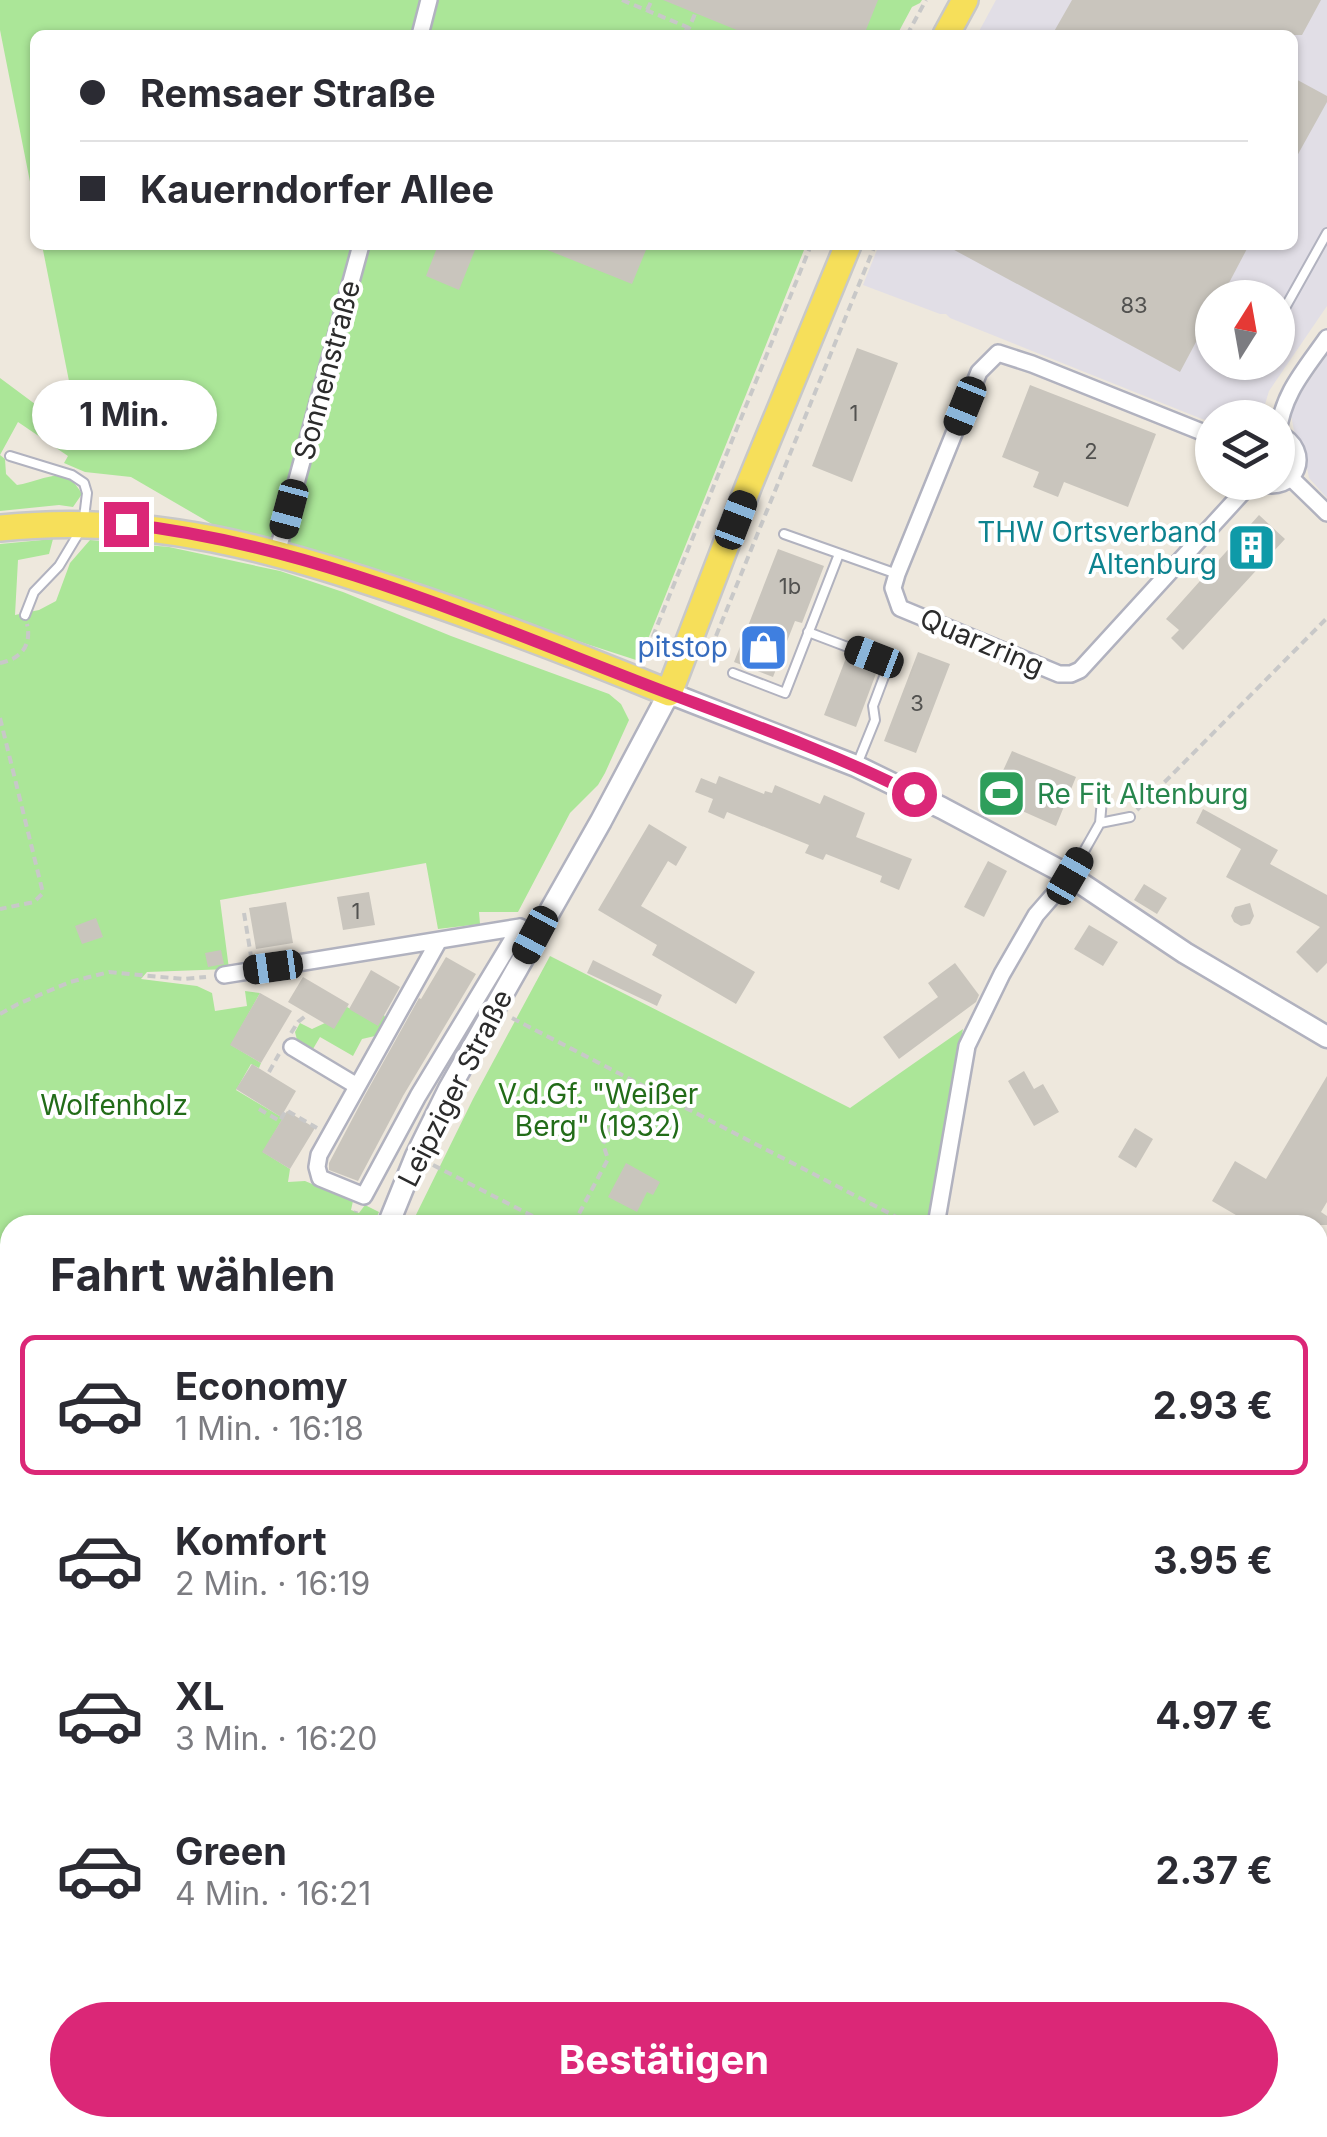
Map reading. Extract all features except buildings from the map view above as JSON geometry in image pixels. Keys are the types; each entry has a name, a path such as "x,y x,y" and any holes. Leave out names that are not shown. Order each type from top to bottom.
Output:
{"main road":[{"path":"949,30 965,0"},
{"name":"Leipziger Straße","path":"669,693 846,250"},
{"path":"0,528 126,524 185,532 277,553 493,624 669,693"}],"street":[{"path":"421,30 429,0"},
{"name":"Sonnenstraße","path":"277,553 360,250"},
{"path":"1285,400 1327,338"},
{"path":"897,574 978,372 998,353 1195,429"},
{"path":"1295,482 1327,513"},
{"name":"Quarzring","path":"897,574 893,588 900,608 1058,674 1071,674 1080,670 1238,500"},
{"path":"669,693 856,766 942,808 1070,876 1185,953 1327,1037"},
{"name":"Leipziger Straße","path":"438,942 318,1155 320,1178 364,1196 418,1096 601,822 669,693"},
{"path":"938,1215 968,1046 1036,914 1070,876"},
{"path":"224,974 528,931"},
{"name":"Leipziger Straße","path":"392,1215 416,1156 495,1008 528,931"},
{"path":"292,1046 358,1086"}],"lane":[{"path":"1295,289 1327,233"},
{"path":"10,456 72,475 84,483 86,493 84,523 59,566 34,592 26,616"},
{"path":"784,534 897,574"},
{"path":"732,673 784,693 839,554"},
{"path":"808,632 874,657 884,665 885,674 873,706 875,720 856,766"},
{"path":"1070,876 1100,823 1102,798"},
{"path":"1100,823 1130,817"}],"path":[{"path":"622,0 686,29 695,14"},
{"path":"643,10 652,0"},
{"path":"910,30 926,0"},
{"path":"636,679 809,250"},
{"path":"715,639 873,250"},
{"path":"0,663 10,661 26,648 30,636 26,616"},
{"path":"1130,817 1327,618"},
{"path":"0,718 42,893 34,902 0,910"},
{"path":"244,913 251,956"},
{"path":"0,1014 70,982 109,972 183,979 224,974"},
{"path":"495,1008 893,1215"},
{"path":"578,1215 608,1159 602,1144 634,1081"},
{"path":"259,1109 280,1121 286,1110 320,1130"},
{"path":"416,1156 531,1215"},
{"path":"355,1215 356,1211"}],"shaded area":[{"path":"996,0 1327,0 1327,306 1295,353 1295,280 1195,280 1195,380 1277,380 1266,400 1195,400 1195,416 863,285 877,250 1298,250 1298,30 980,30"},
{"path":"1327,354 1327,498 1309,478 1303,447 1295,433 1295,402"}],"green space":[{"path":"0,0 922,0 912,7 900,30 30,30 30,182 0,30"},
{"path":"43,250 804,250 640,659 636,660 217,527 131,477 85,472 64,463 68,456 18,422 0,455 0,378 75,429 80,416 69,381"},
{"path":"0,455 5,459 6,474 17,485 61,476 75,484 82,494 73,507 0,511"},
{"name":"Wolfenholz","path":"53,539 49,554 18,560 15,615 39,610 56,601 70,563 90,540 169,547 280,571 343,592 609,694 621,704 629,720 605,773 570,813 518,912 479,912 480,924 438,929 426,863 220,900 229,969 147,972 141,979 197,986 212,993 215,1011 247,1006 245,991 260,993 231,1045 261,1063 259,1068 251,1064 236,1090 283,1118 263,1152 290,1169 288,1182 305,1181 353,1201 351,1210 359,1213 365,1205 379,1212 378,1215 0,1215 0,544"},
{"name":"V.d.Gf. \"Weißer Berg\" (1932)","path":"550,956 850,1108 963,1029 930,1215 416,1215"},
{"path":"347,1007 376,1024 383,1013 386,1019 375,1036 362,1039 353,1056 320,1037 313,1049 297,1040 295,1032 300,1023 312,1029"}],"place":[{"name":"THW Ortsverband Altenburg","path":"1252,548"},
{"name":"pitstop","path":"763,647"},
{"name":"Re Fit Altenburg","path":"1002,794"}],"route":[{"path":"126,524 199,534 277,553 493,624 856,766 914,794"}]}
